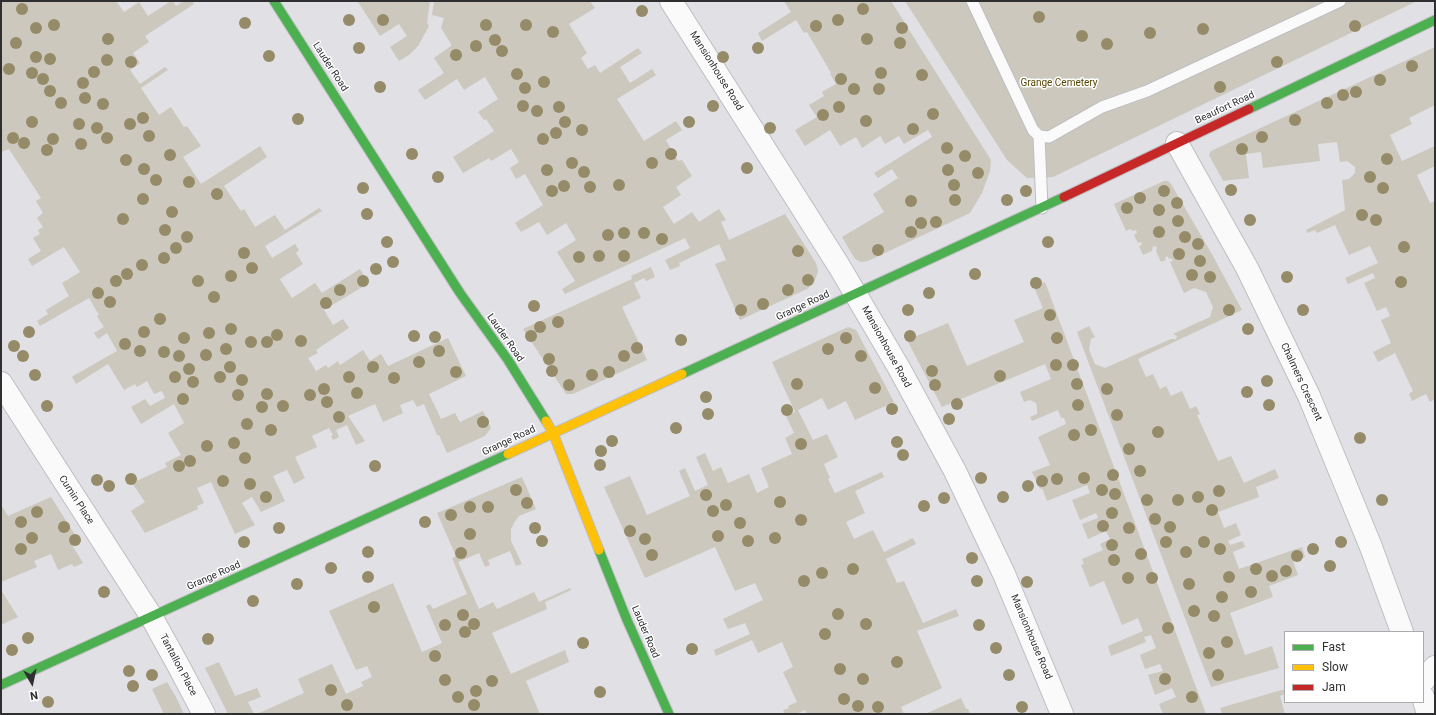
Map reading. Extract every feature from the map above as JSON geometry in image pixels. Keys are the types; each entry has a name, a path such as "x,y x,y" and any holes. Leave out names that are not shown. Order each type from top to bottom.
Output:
{"street":[{"name":"Lauder Road","path":"274,1 460,293 508,360 553,433 627,620 669,714"},
{"name":"Mansionhouse Road","path":"671,1 857,294 899,368 955,471 1004,574 1062,714"},
{"name":"Beaufort Road","path":"1025,216 1435,20"},
{"name":"Chalmers Crescent","path":"1177,143 1247,268 1309,396 1371,547 1402,631"},
{"name":"Grange Road","path":"1,685 1025,216"},
{"name":"Cumin Place","path":"1,383 151,616"},
{"name":"Tantallon Place","path":"151,616 204,714"},
{"path":"1424,680 1435,667"},
{"path":"1424,700 1428,714"}],"lane":[{"path":"972,1 1033,130 1039,136 1049,137 1102,107 1147,91 1340,1"},
{"path":"1039,136 1042,208"}],"green space":[{"path":"1,1 116,1 124,12 139,2 148,16 171,1 173,1 176,6 184,1 192,1 194,4 145,36 149,42 133,53 140,63 130,70 140,84 165,67 168,70 141,88 159,115 171,107 184,127 187,126 201,146 183,157 201,184 260,146 267,157 224,186 241,211 244,209 255,227 275,215 285,230 319,208 322,211 265,246 272,258 295,244 299,250 296,253 303,264 280,279 292,298 315,283 322,293 360,269 369,283 324,310 333,325 343,319 349,328 316,350 318,353 308,358 316,371 326,365 328,368 338,361 340,365 363,350 370,361 381,354 388,366 448,338 466,376 429,394 441,419 455,413 460,422 483,411 491,428 485,436 447,453 439,435 437,435 424,404 417,407 413,400 400,405 403,413 383,422 375,404 348,416 365,441 356,445 347,425 336,430 339,437 333,440 331,436 333,435 329,428 312,436 317,447 295,457 305,478 294,484 287,470 273,476 285,501 261,512 252,497 242,503 255,525 235,534 211,482 197,488 204,503 197,506 198,509 145,533 131,511 145,502 132,483 167,467 165,463 181,455 168,433 184,423 174,404 141,424 131,407 145,399 150,406 165,398 162,391 154,394 147,381 137,387 135,384 124,390 108,364 76,384 72,377 73,376 117,351 107,333 98,339 94,333 104,327 89,298 40,326 37,321 48,314 46,310 69,296 62,283 80,272 64,247 32,266 28,259 41,251 33,238 40,234 38,230 43,227 37,218 43,213 36,201 41,198 9,149 1,152"},
{"path":"430,1 427,23 429,26 418,46 409,55 399,61 390,47 407,36 399,24 380,36 358,2"},
{"path":"434,1 590,1 595,8 569,24 587,53 581,58 588,69 595,65 600,73 638,48 642,53 620,67 630,83 652,69 656,75 617,99 644,141 676,121 682,130 666,140 678,161 682,160 692,176 676,187 681,195 663,207 674,224 692,212 699,222 719,209 726,220 721,222 729,240 785,214 816,263 818,271 814,283 807,289 740,320 715,264 726,260 719,244 679,263 680,266 670,270 665,260 690,248 685,238 565,294 562,289 575,281 557,252 576,240 566,223 547,235 539,222 521,232 515,223 543,205 525,174 516,179 510,168 519,162 511,149 491,161 489,158 463,173 453,157 494,131 486,119 484,120 478,112 498,99 485,77 464,90 457,79 425,100 418,90 444,73 434,58 451,46 441,28 444,18 432,15"},
{"path":"784,1 891,1 991,160 990,171 982,193 970,213 868,261 861,262 855,259 842,237 884,212 873,194 898,178 892,169 878,178 874,173 932,137 928,130 904,144 899,136 885,144 880,136 862,148 856,137 840,146 830,130 805,146 795,130 817,117 809,105 824,96 822,92 836,84 807,32 804,33 796,20 762,41 758,33 791,12"},
{"name":"Grange Cemetery","path":"905,1 1417,1 1053,177 1027,178 1007,160"},
{"path":"1435,47 1435,105 1409,118 1412,124 1390,135 1402,161 1435,146 1435,166 1417,175 1430,203 1435,201 1435,399 1430,402 1426,394 1412,401 1409,394 1413,391 1395,353 1378,362 1373,352 1391,343 1381,320 1390,316 1386,307 1377,311 1364,283 1375,278 1373,273 1348,284 1345,278 1378,263 1370,246 1349,255 1335,225 1317,233 1315,230 1308,233 1306,230 1345,210 1342,180 1349,179 1355,173 1355,167 1347,161 1340,162 1337,142 1318,144 1320,161 1263,168 1261,152 1246,154 1249,178 1223,181 1209,155 1211,151"},
{"path":"1164,181 1168,181 1171,184 1213,256 1242,310 1138,359 1146,377 1153,374 1160,389 1166,386 1171,396 1182,391 1190,409 1196,406 1200,414 1197,415 1218,461 1231,456 1244,483 1275,469 1279,478 1256,487 1259,497 1218,512 1224,528 1236,523 1241,535 1228,541 1230,545 1243,541 1245,547 1233,552 1239,569 1302,547 1305,557 1293,561 1298,575 1269,586 1273,597 1230,613 1245,655 1272,646 1279,668 1211,687 1077,332 1089,326 1095,337 1091,339 1089,350 1095,364 1105,368 1171,339 1176,339 1177,336 1173,334 1210,317 1213,307 1206,292 1194,288 1184,293 1170,262 1173,261 1167,256 1165,258 1166,260 1161,262 1156,251 1157,247 1153,246 1152,251 1143,255 1139,246 1142,245 1141,242 1138,243 1134,235 1137,233 1136,230 1132,231 1131,229 1126,231 1114,204"},
{"path":"651,267 655,277 646,281 644,278 634,283 641,298 622,307 647,360 573,394 566,394 523,329 632,279 631,276"},
{"path":"1045,282 1206,714 1163,714 1159,704 1176,697 1172,688 1155,695 1148,675 1163,671 1160,664 1145,669 1140,655 1156,648 1151,635 1144,637 1146,642 1111,656 1108,646 1143,631 1138,618 1122,625 1104,581 1090,587 1081,565 1084,564 1082,559 1103,550 1100,544 1110,539 1106,531 1088,539 1082,524 1098,518 1096,513 1080,520 1072,500 1090,493 1087,485 1047,501 1042,488 1040,489 1032,472 1050,465 1038,437 1066,424 1064,418 1061,418 1058,410 1032,421 1030,417 1037,414 1036,403 1030,400 1024,402 1020,392 1051,379 1045,364 942,407 907,340 948,323 967,366 1024,342 1014,320 1043,308 1034,287"},
{"path":"848,327 856,330 894,402 855,420 846,401 828,410 822,398 798,410 813,440 827,434 838,457 824,464 830,478 828,479 835,493 882,472 884,477 855,491 865,513 846,522 854,539 873,530 884,552 913,538 916,544 886,559 897,583 904,581 923,623 956,609 959,616 917,631 942,688 901,707 904,714 807,714 805,710 796,714 785,714 783,710 789,708 788,706 797,702 783,672 793,667 782,642 758,653 752,640 716,656 714,650 750,634 745,623 728,629 723,619 763,600 755,583 735,591 715,547 645,578 604,487 630,476 647,515 690,496 679,471 685,468 695,491 708,485 696,457 705,453 713,471 721,467 728,483 749,474 757,493 769,487 761,468 792,454 785,438 794,433 786,416 795,412 772,362"},
{"path":"522,477 536,509 519,516 511,529 511,541 522,564 516,566 510,551 488,560 490,565 485,567 479,553 458,562 479,609 493,602 497,609 534,592 539,602 570,588 571,590 545,602 547,609 492,633 511,674 565,650 569,662 526,681 540,714 257,714 304,693 298,679 332,664 346,694 363,686 361,682 372,677 367,666 356,670 329,611 393,583 422,652 442,643 426,606 430,604 433,609 467,594 452,558 456,556 437,513"},
{"path":"51,497 79,541 72,545 83,563 74,567 72,564 58,570 51,554 34,561 37,567 1,582 1,505 8,516"},
{"path":"1,590 18,617 1,625"},
{"path":"219,662 235,696 257,688 261,697 248,702 254,714 228,714 205,668"},
{"path":"167,682 184,714 164,714 152,689"},
{"path":"1284,689 1284,694 1280,696 1285,714 1222,714 1220,708"},
{"path":"961,698 970,714 925,714"}],"traffic: fast":[{"path":"274,1 460,293 508,360 546,421"},
{"path":"1249,109 1435,20"},
{"path":"682,374 1064,197"},
{"path":"1,685 508,454"},
{"path":"599,550 627,620 669,714"}],"traffic: slow":[{"path":"508,454 682,374"},
{"path":"546,421 553,433 599,550"}],"traffic: jam":[{"path":"1064,197 1249,109"}]}
